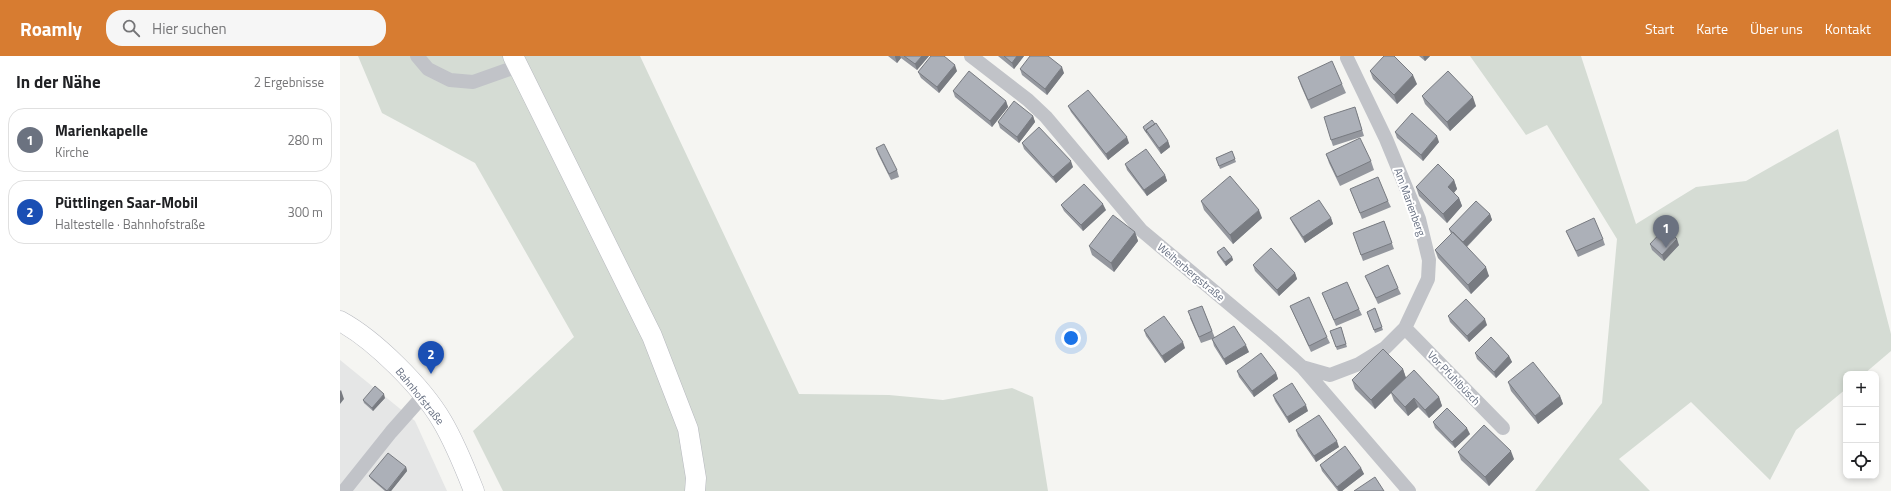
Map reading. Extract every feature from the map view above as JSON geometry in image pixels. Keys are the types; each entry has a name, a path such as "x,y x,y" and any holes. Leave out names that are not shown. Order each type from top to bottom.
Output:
{"street":[{"path":"417,56 428,70 450,80 473,82 515,61 652,336 688,429 696,478 695,491"},
{"name":"Weiherbergstraße","path":"971,56 1028,100 1046,117 1141,230 1272,339 1302,367 1410,491"},
{"name":"Am Marienberg","path":"1302,367 1330,375 1358,364 1385,348 1405,328 1428,279 1429,260 1419,219 1386,139 1348,58"},
{"name":"Bahnhofstraße","path":"340,321 351,327 389,358 423,396 442,421 474,491"},
{"name":"Vor Pfuhlbüsch","path":"1405,328 1503,428"},
{"path":"344,491 391,432 423,396"}],"shaded area":[{"path":"358,56 640,56 799,394 889,395 943,400 1012,388 1033,397 1048,491 503,491 473,431 574,337 475,163 382,113"},
{"path":"1470,56 1581,56 1636,224 1696,187 1746,181 1838,129 1891,334 1891,351 1868,371 1843,371 1843,391 1796,430 1770,480 1691,402 1619,459 1650,491 1535,491 1602,403 1617,239 1547,125 1526,135"},
{"path":"340,360 415,421 447,491 340,491"}],"building":[{"path":"904,56 922,56 915,64"},
{"path":"931,56 944,56 955,65 937,87 918,72"},
{"path":"1004,56 1017,56 1012,63"},
{"path":"1030,56 1048,56 1062,67 1045,89 1020,69"},
{"path":"1384,56 1394,56 1413,75 1394,95 1370,71"},
{"path":"1332,61 1342,84 1308,100 1298,77"},
{"path":"969,71 1006,101 990,121 953,91"},
{"path":"1448,71 1473,97 1447,122 1422,96"},
{"path":"1088,90 1127,137 1106,154 1068,106"},
{"path":"1014,101 1033,116 1017,137 998,122"},
{"path":"1355,107 1362,130 1331,140 1324,117"},
{"path":"1412,113 1437,136 1421,155 1395,132"},
{"path":"1152,120 1155,124 1146,130 1147,133 1143,127"},
{"path":"1156,123 1168,141 1159,148 1146,130"},
{"path":"1039,127 1071,161 1053,177 1022,143"},
{"path":"1360,138 1371,161 1337,177 1326,154"},
{"path":"884,144 897,170 889,174 876,148"},
{"path":"1146,149 1165,175 1144,190 1125,164"},
{"path":"1232,151 1235,159 1219,166 1216,158"},
{"path":"1438,164 1454,180 1448,187 1459,198 1443,214 1416,187"},
{"path":"1230,176 1259,210 1230,235 1201,201"},
{"path":"1378,177 1388,201 1360,213 1350,189"},
{"path":"1084,184 1103,204 1081,225 1061,205"},
{"path":"1319,200 1331,218 1303,237 1290,218"},
{"path":"1476,201 1490,214 1463,242 1449,229"},
{"path":"1113,215 1135,232 1111,263 1089,246"},
{"path":"1594,218 1603,239 1576,251 1566,231"},
{"path":"1384,221 1392,243 1361,255 1353,233"},
{"path":"1665,228 1677,239 1662,255 1650,244"},
{"path":"1453,232 1486,267 1468,285 1435,250"},
{"path":"1224,247 1232,257 1225,262 1217,252"},
{"path":"1271,248 1295,273 1277,290 1253,265"},
{"path":"1388,265 1398,288 1376,298 1365,276"},
{"path":"1347,282 1359,309 1334,320 1322,293"},
{"path":"1309,297 1327,337 1309,346 1290,306"},
{"path":"1466,299 1485,319 1467,336 1448,316"},
{"path":"1202,306 1212,331 1199,337 1188,311"},
{"path":"1375,308 1382,327 1374,330 1367,312"},
{"path":"1164,316 1183,342 1162,356 1144,330"},
{"path":"1234,326 1246,345 1224,359 1212,339"},
{"path":"1341,327 1346,344 1336,347 1330,331"},
{"path":"1491,337 1509,356 1494,372 1475,353"},
{"path":"1383,349 1403,369 1371,400 1352,380"},
{"path":"1261,353 1276,373 1252,391 1237,371"},
{"path":"1533,362 1560,396 1535,416 1508,382"},
{"path":"1414,370 1439,397 1425,410 1414,398 1405,407 1391,392"},
{"path":"1292,383 1306,405 1287,417 1273,395"},
{"path":"375,386 384,394 372,408 363,400"},
{"path":"1447,408 1467,428 1452,442 1433,422"},
{"path":"1319,415 1337,441 1314,456 1296,430"},
{"path":"1484,425 1511,451 1485,477 1458,452"},
{"path":"1345,446 1361,468 1337,487 1320,465"},
{"path":"388,453 406,467 387,491 369,476"},
{"path":"1375,477 1384,491 1354,491"}],"place":[{"name":"Marienkapelle","path":"1666,248"},
{"name":"Püttlingen Saar-Mobil","path":"431,374"}]}
